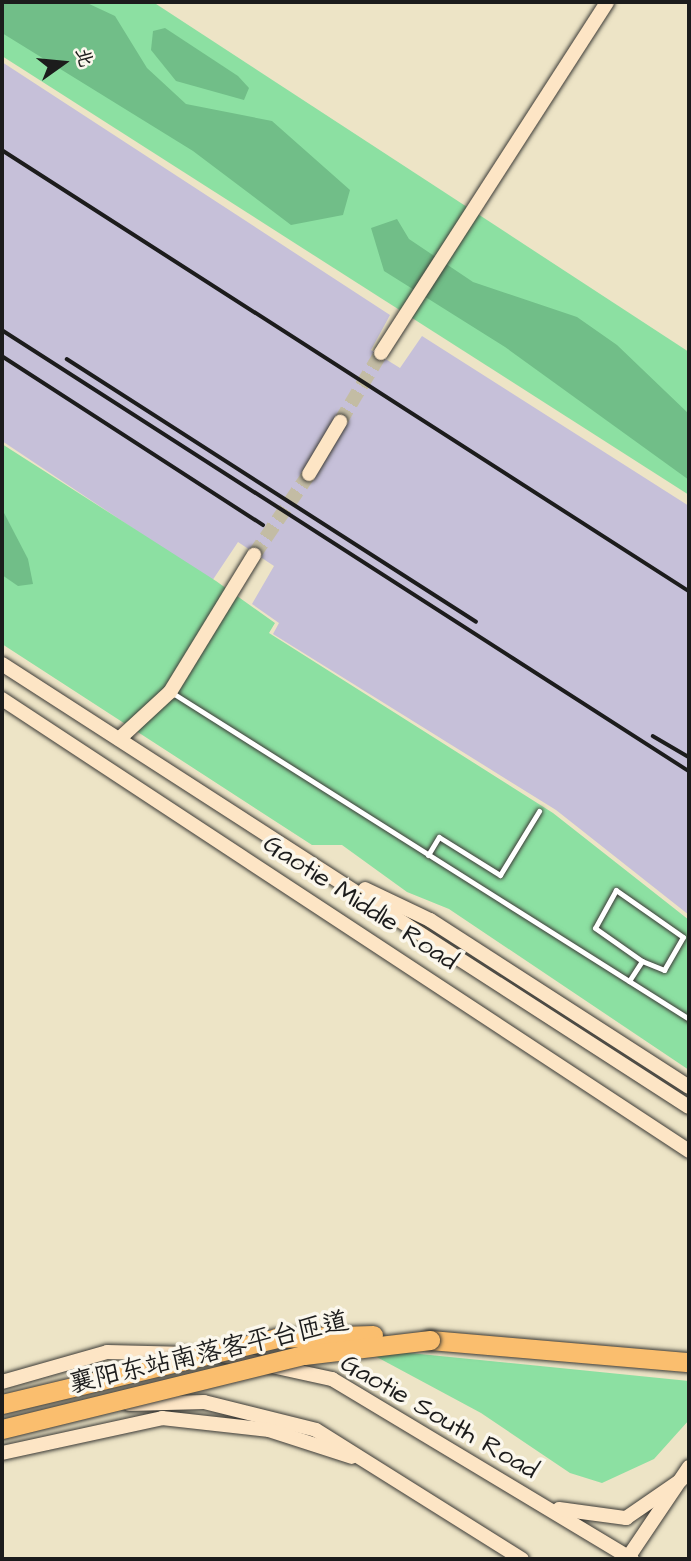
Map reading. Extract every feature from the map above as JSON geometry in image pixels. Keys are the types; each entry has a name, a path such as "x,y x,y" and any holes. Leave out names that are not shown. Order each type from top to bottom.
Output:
{"highway":[{"path":"2,1404 276,1338 341,1332 689,1362"},
{"name":"襄阳东站南落客平台匝道","path":"2,1432 304,1355 430,1340"}],"street":[{"path":"381,353 607,2"},
{"path":"309,474 340,422"},
{"path":"118,739 170,692 254,555"},
{"name":"Gaotie Middle Road","path":"2,664 689,1107"},
{"name":"Gaotie Middle Road","path":"2,699 689,1151"},
{"name":"Gaotie Middle Road","path":"308,861 430,920 689,1087"},
{"name":"Gaotie South Road","path":"2,1382 107,1352 218,1354 319,1377 531,1499 629,1559"},
{"path":"2,1432 125,1404 204,1402 316,1430 383,1467 522,1559"},
{"path":"2,1453 162,1418 270,1430 383,1467"},
{"path":"629,1559 689,1467"},
{"path":"531,1499 573,1514 626,1518 681,1480"}],"lane":[{"path":"170,692 689,1019"},
{"path":"428,855 439,837 500,875 539,811"},
{"path":"616,890 683,937 664,970 642,961 595,928 616,890"},
{"path":"629,981 642,961"}],"shaded area":[{"path":"2,62 390,315 371,350 400,368 422,336 689,506 689,915 556,810 273,634 279,623 252,604 274,566 238,542 212,581 2,441"}],"green space":[{"path":"2,2 153,2 689,352 689,495 2,56"},
{"path":"2,2 85,2 115,16 147,68 186,104 272,121 350,190 343,215 291,225 193,151 2,33"},
{"path":"165,28 238,76 249,88 244,100 176,81 151,50 153,31"},
{"path":"397,219 409,239 473,282 577,317 617,345 689,414 689,480 505,347 384,271 371,228"},
{"path":"2,444 216,581 275,623 269,633 553,813 689,920 689,1070 449,909 407,892 342,845 312,845 2,644"},
{"path":"2,509 28,559 33,584 18,586 2,575"},
{"path":"360,1348 689,1381 689,1420 654,1459 602,1483 570,1473 481,1413"}],"tunnel":[{"path":"340,422 381,353"},
{"path":"254,555 309,474"}],"railway":[{"path":"2,150 689,591"},
{"path":"2,330 689,771"},
{"path":"2,356 263,525"},
{"path":"67,359 476,622"},
{"path":"653,736 689,757"}]}
